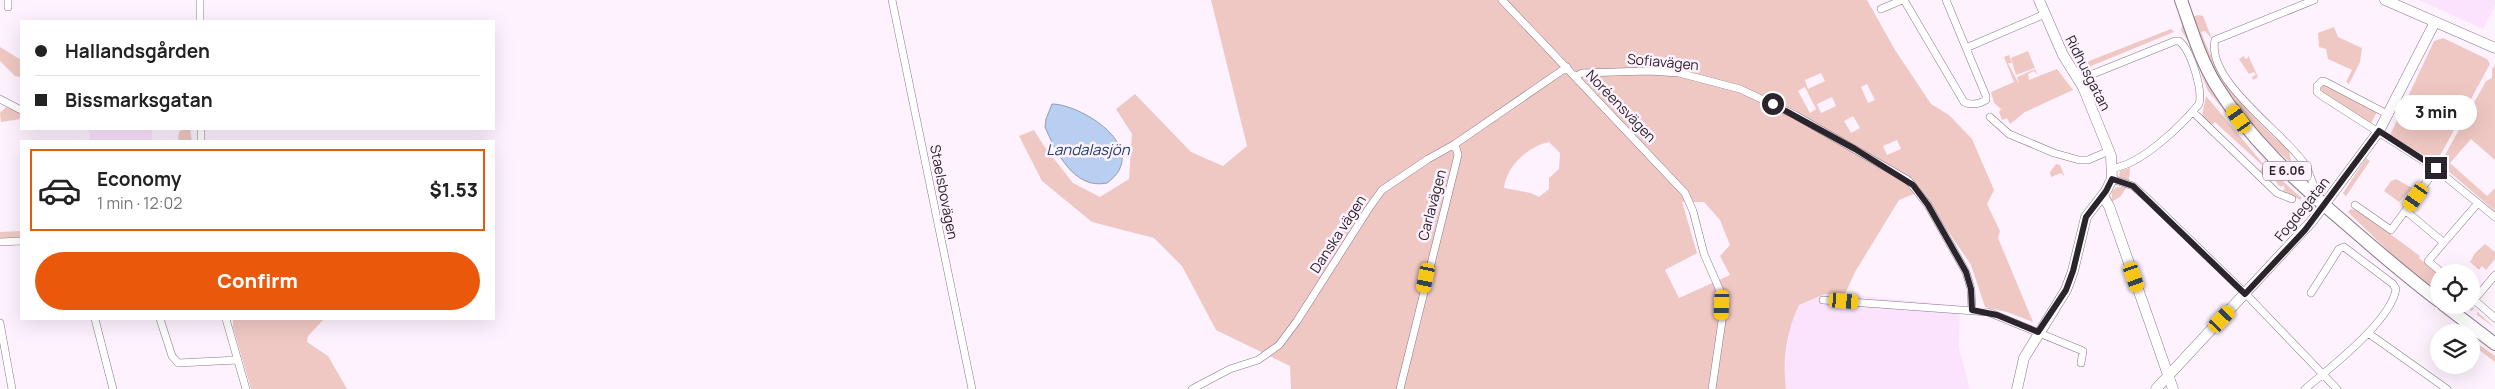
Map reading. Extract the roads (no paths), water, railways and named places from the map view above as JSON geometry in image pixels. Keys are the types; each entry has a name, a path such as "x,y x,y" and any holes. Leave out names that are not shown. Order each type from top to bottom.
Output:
{"highway":[{"name":"E 6.06","path":"2182,0 2201,55 2215,84 2239,119 2278,163 2399,270 2430,294"},
{"path":"2456,314 2495,344"}],"street":[{"path":"200,0 200,20"},
{"name":"Staelsbovägen","path":"892,0 972,389"},
{"name":"Noréensvägen","path":"1502,0 1685,193 1693,211 1700,242 1718,283 1722,305 1712,389"},
{"path":"1881,9 1903,0 1964,102 1972,105 1981,103 1986,100 1986,96 1946,0"},
{"name":"Ridhusgatan","path":"2039,0 2063,55 2078,80 2109,151 2113,168 2108,187"},
{"path":"2314,0 2215,40 2213,48 2214,55 2222,72 2240,97 2306,166 2322,203"},
{"path":"2385,0 2495,48"},
{"path":"1966,48 2045,14"},
{"name":"Fogdegatan","path":"2156,389 2305,230 2322,203 2379,131 2389,115 2435,22"},
{"path":"2078,80 2169,43 2179,41 2185,48 2199,83 2201,97 2193,112 2152,148 2131,162 2113,168"},
{"name":"Danska vägen","path":"1192,389 1230,369 1258,360 1279,346 1297,321 1368,208 1382,190 1428,159 1455,144 1567,68"},
{"name":"Sofiavägen","path":"1575,77 1582,73 1649,71 1700,77 1760,97 1908,180 1928,205 1966,272 1971,289 1972,310"},
{"path":"2389,115 2326,82 2322,81 2316,89 2322,96 2436,168 2495,218"},
{"path":"0,99 20,109"},
{"path":"2193,112 2278,193 2292,199"},
{"path":"1990,117 2009,134 2054,153 2079,160 2088,160 2109,151"},
{"name":"Carlavägen","path":"1400,389 1454,172 1458,154 1455,144"},
{"path":"2355,205 2391,230 2436,168"},
{"path":"2017,389 2024,358 2038,332 2066,290 2073,271 2086,217 2108,187 2129,184 2140,192 2245,294 2337,389"},
{"path":"2108,187 2109,206 2173,389"},
{"path":"2432,264 2428,261 2478,203"},
{"path":"2406,211 2443,242"},
{"path":"0,242 20,241"},
{"path":"2305,389 2368,333 2388,305 2396,289 2378,272 2344,247 2339,249 2311,293"},
{"path":"2480,291 2495,275"},
{"path":"1823,300 1972,310 1997,315 2083,351 2081,363"},
{"path":"2480,305 2495,318"},
{"path":"95,320 114,389"},
{"path":"160,320 172,356 178,363 238,360"},
{"path":"226,320 246,389"},
{"path":"0,323 12,389"},
{"path":"2368,333 2447,389"}],"water":[{"name":"Landalasjön","path":"1052,104 1063,105 1088,116 1101,124 1119,145 1122,156 1120,168 1107,183 1095,184 1085,181 1076,175 1061,158 1045,127"}]}
